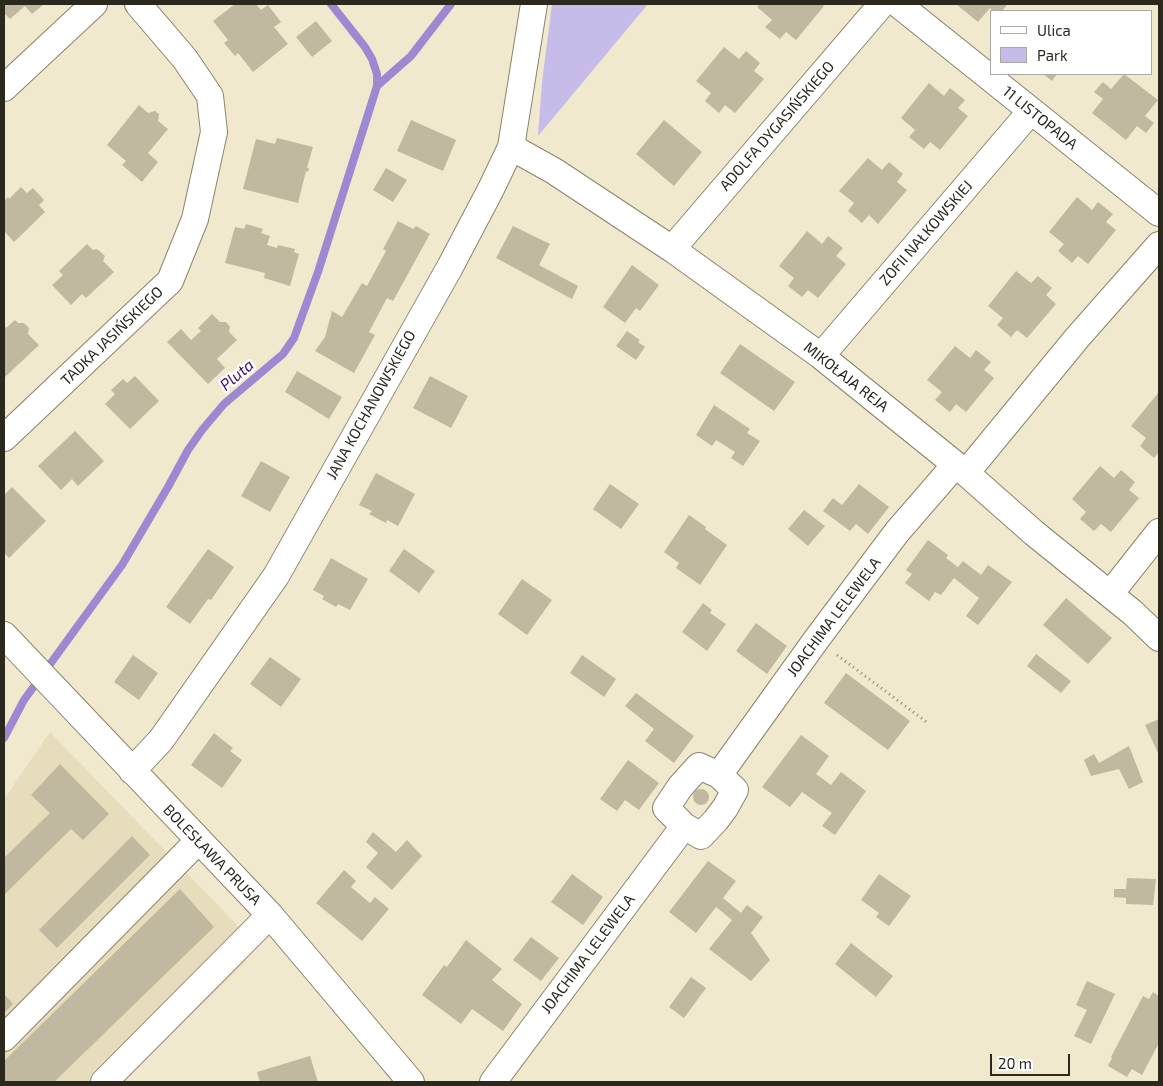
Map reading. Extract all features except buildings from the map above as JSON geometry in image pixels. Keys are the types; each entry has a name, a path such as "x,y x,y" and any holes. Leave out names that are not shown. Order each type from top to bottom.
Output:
{"street":[{"path":"4,88 94,4"},
{"name":"TADKA JASIŃSKIEGO","path":"4,438 170,281 195,219 214,132 210,96 185,59 138,4"},
{"name":"JANA KOCHANOWSKIEGO","path":"132,771 161,740 276,576 450,267 491,189 511,147 534,4"},
{"name":"ADOLFA DYGASIŃSKIEGO","path":"672,249 882,4"},
{"name":"11 LISTOPADA","path":"898,4 1159,214"},
{"name":"ZOFII NAŁKOWSKIEJ","path":"821,356 1031,111"},
{"name":"MIKOŁAJA REJA","path":"511,147 554,171 672,249 821,356 961,469 1034,533 1110,594 1159,638"},
{"name":"JOACHIMA LELEWELA","path":"719,775 816,640 897,532 961,469 1159,245"},
{"path":"1110,594 1159,532"},
{"name":"BOLESŁAWA PRUSA","path":"4,636 270,915 411,1082"},
{"path":"699,766 719,775 734,790 725,808 701,836 684,826 666,808 680,787 699,766"},
{"name":"JOACHIMA LELEWELA","path":"492,1082 684,826"},
{"path":"4,1038 199,840"},
{"path":"104,1082 270,915"}],"path":[{"path":"816,640 928,723"}],"shaded area":[{"path":"50,732 239,927 246,962 122,1082 4,1082 4,799"}],"green space":[{"path":"552,4 648,4 538,136 542,82"}],"waterway":[{"name":"Pluta","path":"4,738 24,700 122,565 188,450 202,430 224,404 283,354 294,338 318,272 377,86 377,74 372,59 365,47 331,4"},
{"path":"377,86 411,56 451,4"}]}
